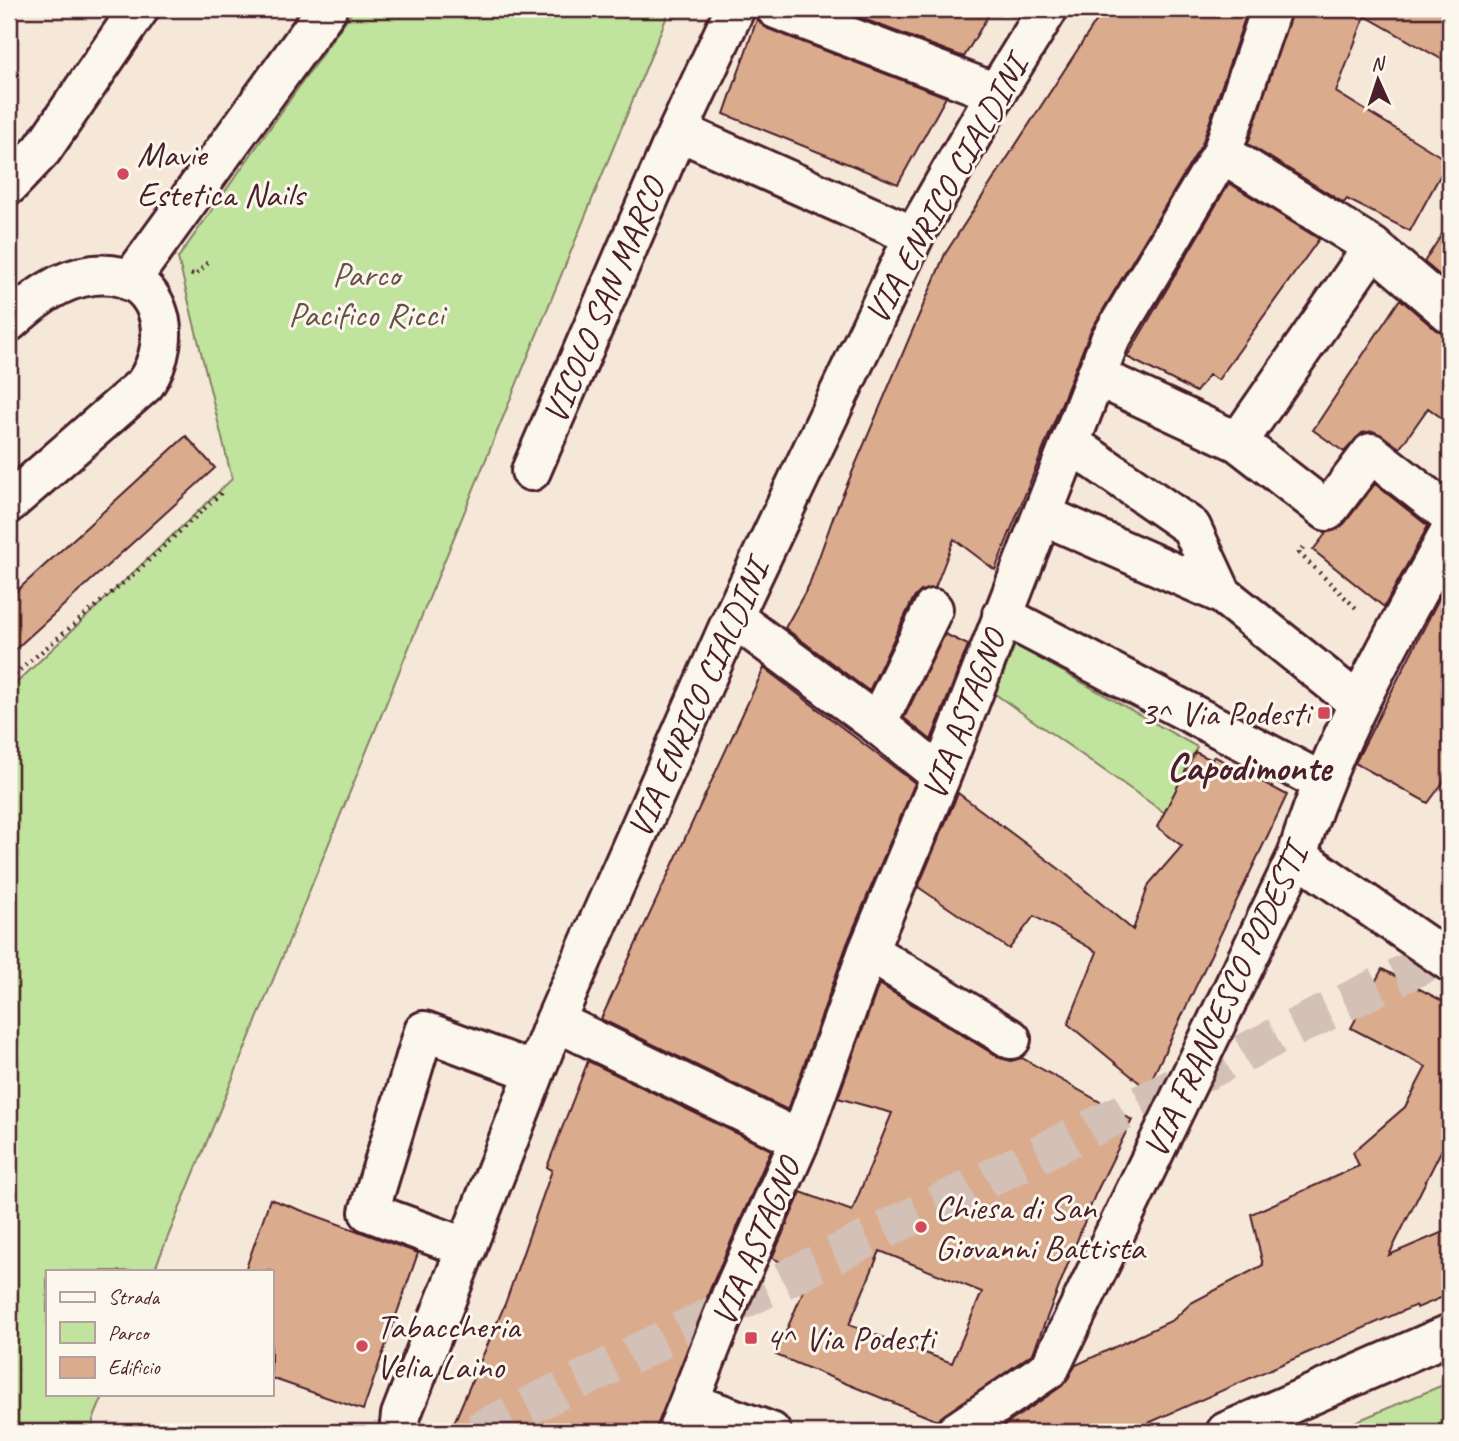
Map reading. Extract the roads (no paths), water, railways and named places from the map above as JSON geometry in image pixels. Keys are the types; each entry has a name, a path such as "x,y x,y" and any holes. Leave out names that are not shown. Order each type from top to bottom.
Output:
{"street":[{"path":"9,186 42,150 139,9"},
{"path":"130,281 327,9"},
{"name":"VICOLO SAN MARCO","path":"531,471 678,131 735,9"},
{"path":"776,9 841,21 996,93"},
{"name":"VIA ENRICO CIALDINI","path":"401,1426 555,1021 733,617 914,236 1048,9"},
{"name":"VIA ASTAGNO","path":"683,1417 800,1140 868,951 941,776 1110,340 1222,153 1270,9"},
{"path":"678,131 914,236"},
{"path":"1222,153 1373,247 1450,313"},
{"path":"1238,442 1373,247"},
{"path":"9,322 36,299 72,279 104,275 130,281 153,299 159,313 163,340 160,359 145,384 9,503"},
{"path":"1096,376 1238,442 1327,511 1371,453 1450,515"},
{"path":"1070,443 1191,527 1222,594"},
{"path":"1043,514 1222,594 1358,704"},
{"name":"VIA FRANCESCO PODESTI","path":"956,1432 1050,1368 1297,856 1322,782 1358,704 1450,532"},
{"path":"877,724 933,609"},
{"path":"1002,615 1322,782"},
{"path":"733,617 877,724 941,776"},
{"path":"1297,856 1450,962"},
{"path":"868,951 1011,1039"},
{"path":"555,1021 800,1140"},
{"path":"467,1248 369,1212 424,1031 535,1072"},
{"path":"1226,1432 1450,1334"},
{"path":"683,1417 771,1432"}],"tunnel":[{"path":"476,1432 1450,951"}],"place":[{"name":"Mavie Estetica Nails","path":"123,174"},
{"name":"3^ Via Podesti","path":"1324,713"},
{"name":"Chiesa di San Giovanni Battista","path":"921,1227"},
{"name":"4^ Via Podesti","path":"751,1338"},
{"name":"Tabaccheria Velia Laino","path":"362,1346"}],"district":[{"name":"Capodimonte","path":"1249,767"}],"park label":[{"name":"Parco Pacifico Ricci","path":"366,294"}]}
